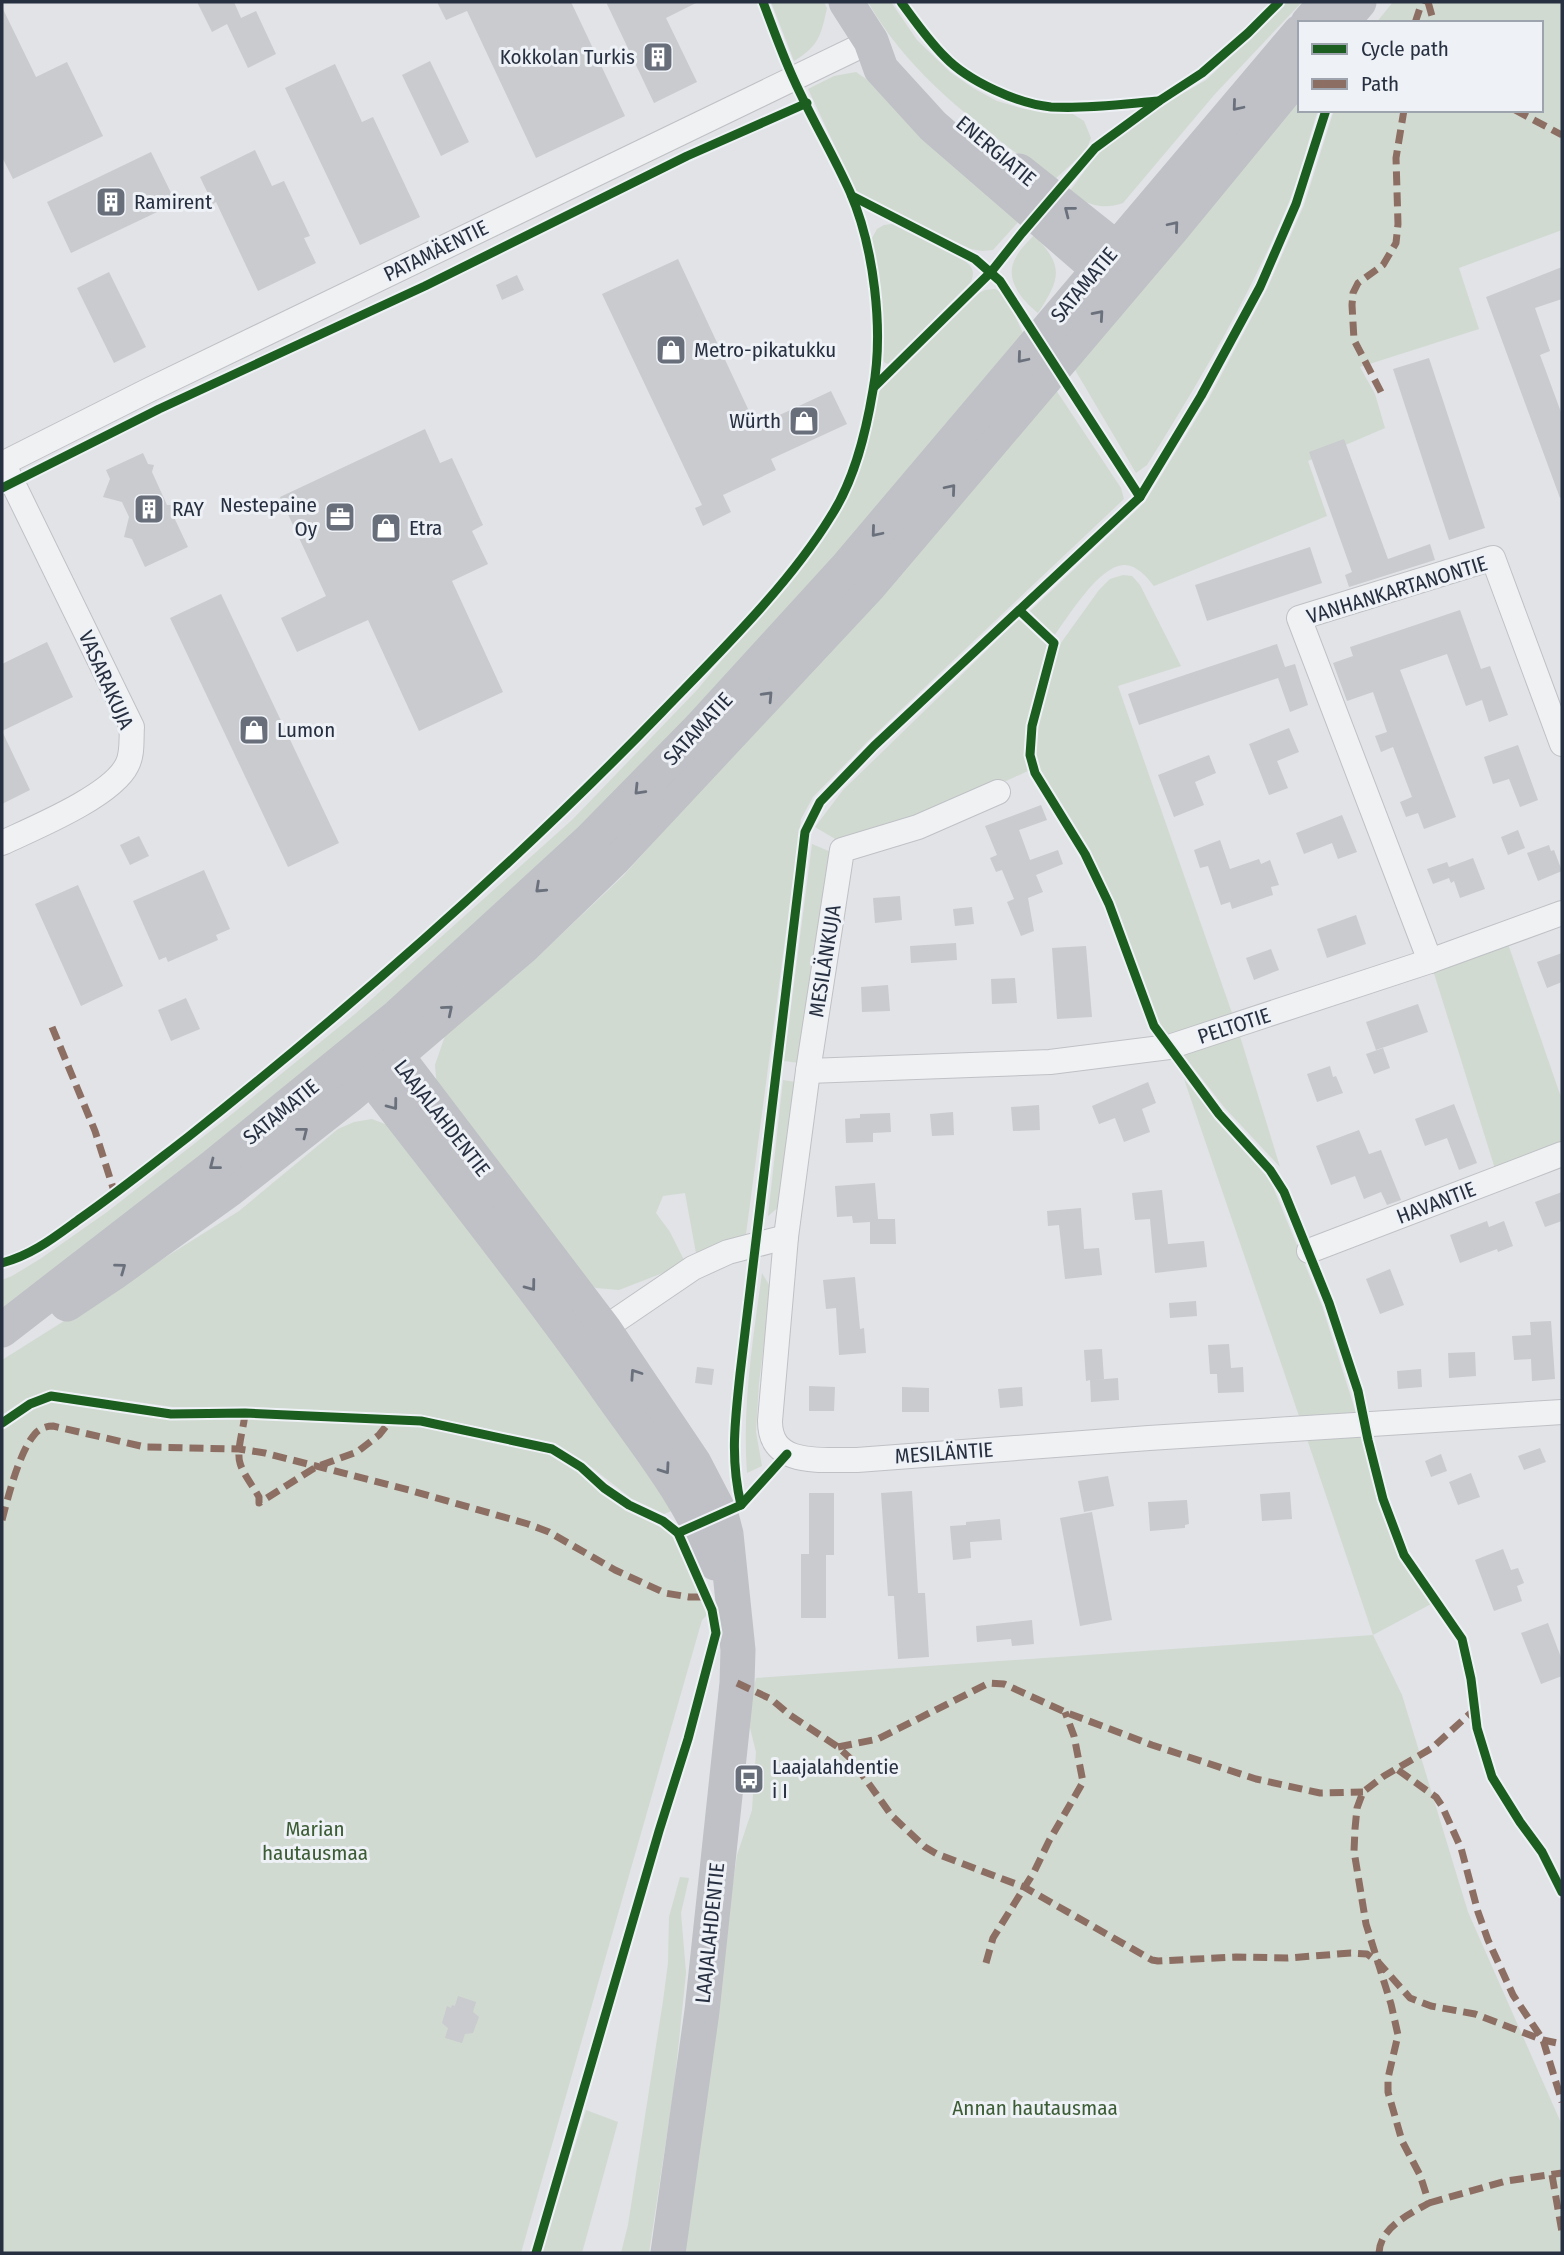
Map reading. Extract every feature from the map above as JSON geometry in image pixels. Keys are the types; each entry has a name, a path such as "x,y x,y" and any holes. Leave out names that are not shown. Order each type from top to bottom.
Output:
{"main road":[{"name":"ENERGIATIE","path":"846,2 871,41 892,52 947,110 1032,182 1115,265"},
{"path":"1310,21 1326,2"},
{"path":"1343,21 1359,2"},
{"name":"SATAMATIE","path":"2,1345 113,1274 230,1189 377,1059 523,947 622,851 870,585 1115,265 1298,35"},
{"name":"SATAMATIE","path":"1115,265 1298,75"},
{"name":"SATAMATIE","path":"2,1330 214,1166 377,1059"},
{"name":"LAAJALAHDENTIE","path":"377,1059 591,1338 699,1524 734,1612 737,1683 702,2011 667,2253"}],"street":[{"name":"PATAMÄENTIE","path":"2,463 871,41"},
{"name":"VASARAKUJA","path":"2,463 132,727 128,764 116,781 94,797 2,843"},
{"name":"VANHANKARTANONTIE","path":"1430,961 1299,618 1493,558 1562,744"},
{"name":"MESILÄNKUJA","path":"786,1237 842,850 918,827 998,792"},
{"name":"PELTOTIE","path":"808,1072 1050,1062 1169,1048 1430,961 1562,913"},
{"name":"HAVANTIE","path":"1309,1251 1562,1154"},
{"path":"591,1338 694,1268 728,1252 786,1237"},
{"name":"MESILÄNTIE","path":"786,1237 770,1433 777,1446 787,1454 810,1459 857,1460 1135,1438 1562,1412"}],"green space":[{"path":"771,2 824,2 827,8 818,39 794,61"},
{"path":"868,2 891,2 917,40 950,72 973,88 997,101 1024,109 1073,114 1084,121 1091,138 1086,151 1054,180 951,101 905,55"},
{"path":"1286,2 1302,2 1215,94 1123,203 1095,205 1069,192 1098,153 1161,106 1206,80"},
{"path":"1393,2 1562,2 1562,230 1459,268 1479,329 1360,367 1375,394 1385,428 1308,461 1327,516 1154,586 1145,575 1128,565 1113,568 1084,594 1054,636 1030,611 1145,502 1209,398 1267,289 1304,205 1333,112 1543,112 1543,21 1378,21"},
{"path":"856,72 875,85 1020,220 993,250 971,249 857,193 808,89 834,76"},
{"path":"1298,94 1298,112 1317,112 1289,202 1258,270 1186,401 1147,465 1136,473 1071,363"},
{"path":"892,224 964,260 973,275 971,282 889,364 882,358 882,311 871,240 877,229"},
{"path":"1034,235 1051,255 1056,272 1055,281 1038,313 1016,288 1012,273 1018,254"},
{"path":"995,289 1004,293 1023,333 841,554 583,834 366,1029 2,1311 2,1280 40,1259 107,1212 227,1118 355,1014 573,819 697,690 812,552 838,515 858,471 878,389 975,295"},
{"path":"1052,384 1121,488 1124,499 869,740 813,797 801,819 746,1234 696,1253 685,1193 663,1196 656,1213 670,1232 686,1264 619,1290 596,1288 579,1279 437,1089 435,1065 445,1036 531,963 623,876 730,757"},
{"path":"1123,575 1132,576 1140,585 1181,666 1118,686 1233,1016 1169,1038 1159,1025 1114,901 1090,852 1039,771 1034,754 1037,727 1058,647 1099,590 1110,579"},
{"path":"1019,619 1047,645 1028,723 1028,771 842,843 815,827 843,790"},
{"path":"812,844 831,852 800,1063 784,1061"},
{"path":"1507,941 1562,1100 1562,1146 1496,1172 1432,967"},
{"path":"1239,1033 1280,1167 1224,1107 1182,1053"},
{"path":"1184,1079 1214,1117 1268,1175 1322,1306 1358,1419 1300,1419"},
{"path":"783,1080 796,1082 781,1205 768,1216"},
{"path":"372,1119 390,1126 679,1508 664,1514 632,1499 555,1443 422,1415 247,1407 173,1407 52,1390 26,1399 2,1416 2,1360 239,1211 338,1129 354,1122"},
{"path":"762,1273 771,1288 756,1432 762,1466 747,1473 747,1398"},
{"name":"Marian hautausmaa","path":"51,1396 171,1414 245,1413 421,1421 552,1449 581,1467 604,1488 629,1505 663,1521 678,1533 712,1610 702,1620 521,2253 2,2253 2,1429 33,1409 50,1403"},
{"path":"1363,1433 1380,1501 1397,1544 1433,1603 1373,1635 1306,1436"},
{"name":"Annan hautausmaa","path":"1373,1635 1402,1695 1468,1912 1562,2125 1562,2253 679,2253 737,1855 752,1810 756,1752 747,1716 756,1678"},
{"path":"680,1877 689,1878 681,1913 686,1973 674,2088 649,2253 621,2253 628,2225 663,2001 668,1963 669,1917"},
{"path":"586,2110 618,2122 582,2253 542,2253"}],"building":[{"path":"197,2 234,2 241,18 256,11 276,54 248,68 227,24 212,32"},
{"path":"437,2 571,2 625,116 536,158 467,11 446,20"},
{"name":"Kokkolan Turkis","path":"606,2 698,2 666,18 697,82 654,103"},
{"path":"2,7 36,77 67,62 103,136 13,179 2,157"},
{"path":"430,61 469,142 441,156 402,75"},
{"path":"335,64 362,122 373,117 420,217 360,245 285,88"},
{"path":"255,150 272,186 284,181 310,236 304,238 316,263 258,291 216,202 213,204 200,177"},
{"name":"Ramirent","path":"151,152 176,203 71,253 47,202"},
{"path":"678,259 756,426 831,391 847,424 771,459 776,470 723,495 731,512 703,526 695,508 702,505 602,294"},
{"path":"1562,267 1562,299 1535,308 1550,351 1540,355 1562,415 1560,498 1486,297"},
{"path":"109,272 146,347 114,363 77,288"},
{"path":"517,275 524,290 502,300 496,285"},
{"path":"1429,358 1485,528 1449,540 1393,369"},
{"name":"Etra","path":"425,429 440,463 452,458 483,525 472,531 488,564 452,581 503,692 419,731 368,620 297,652 281,618 326,596 280,497"},
{"path":"1344,439 1388,559 1430,544 1435,560 1349,587 1345,575 1352,572 1309,452"},
{"name":"RAY","path":"143,453 148,464 154,465 152,472 167,505 174,505 172,513 188,547 145,567 132,539 124,537 129,517 122,502 103,497 110,479 106,470"},
{"path":"1310,547 1322,583 1207,621 1195,585"},
{"name":"Lumon","path":"221,594 339,843 288,867 170,618"},
{"path":"1460,610 1481,669 1490,666 1508,715 1489,722 1482,700 1466,706 1447,654 1400,670 1456,817 1424,829 1418,813 1406,817 1400,802 1412,797 1393,747 1381,752 1375,736 1387,732 1373,692 1347,701 1333,663 1353,656 1350,647"},
{"path":"47,642 73,697 2,731 2,664"},
{"path":"1277,644 1285,667 1295,664 1308,705 1290,712 1278,678 1139,725 1128,694"},
{"path":"1289,728 1299,752 1277,761 1288,788 1269,795 1249,744"},
{"path":"2,731 30,790 2,804"},
{"path":"1518,745 1538,800 1520,807 1509,779 1493,784 1484,757"},
{"path":"1209,755 1216,773 1195,782 1204,805 1174,817 1158,775"},
{"path":"1041,805 1047,820 1019,830 1030,860 1058,850 1063,864 1036,875 1043,892 1028,898 1034,931 1021,936 1007,902 1014,899 1002,870 996,872 990,858 997,855 985,826"},
{"path":"1342,815 1357,852 1338,859 1332,843 1304,854 1296,833"},
{"path":"1518,830 1525,848 1508,855 1501,837"},
{"path":"139,836 149,856 130,865 120,845"},
{"path":"1220,840 1230,869 1259,859 1261,864 1270,860 1279,885 1271,887 1273,895 1232,909 1230,902 1221,905 1208,866 1200,868 1194,850"},
{"path":"1549,845 1551,851 1554,850 1562,871 1538,881 1527,853"},
{"path":"1473,858 1485,889 1460,898 1454,881 1451,883 1449,878 1433,884 1427,869 1447,862 1449,867"},
{"path":"204,870 230,929 216,935 218,940 168,962 166,957 159,960 133,901"},
{"path":"78,885 123,986 81,1006 35,904"},
{"path":"900,896 902,920 875,923 873,898"},
{"path":"972,907 974,924 955,926 953,909"},
{"path":"1356,915 1366,944 1327,958 1317,929"},
{"path":"956,943 957,960 911,963 910,946"},
{"path":"1086,946 1092,1017 1057,1019 1052,948"},
{"path":"1271,949 1279,970 1254,980 1246,958"},
{"path":"1562,953 1562,982 1547,988 1537,962"},
{"path":"1015,978 1017,1003 992,1004 991,979"},
{"path":"888,985 890,1011 862,1012 861,987"},
{"path":"186,998 200,1029 171,1041 158,1010"},
{"path":"1418,1004 1428,1032 1376,1050 1366,1022"},
{"path":"1383,1048 1390,1068 1374,1074 1366,1054"},
{"path":"1330,1066 1343,1093 1317,1102 1307,1074"},
{"path":"1148,1082 1156,1103 1142,1109 1150,1132 1124,1142 1115,1118 1099,1124 1092,1106"},
{"path":"1454,1104 1477,1163 1459,1170 1447,1138 1425,1146 1415,1119"},
{"path":"1039,1105 1040,1130 1013,1131 1011,1107"},
{"path":"953,1112 954,1135 932,1136 930,1114"},
{"path":"890,1113 891,1132 873,1133 873,1142 846,1143 845,1119 860,1118 860,1114"},
{"path":"1359,1130 1369,1154 1381,1150 1401,1200 1387,1205 1381,1192 1364,1199 1355,1176 1331,1185 1316,1146"},
{"path":"875,1183 878,1219 895,1219 896,1244 870,1244 870,1222 853,1223 852,1216 837,1217 835,1186"},
{"path":"1162,1190 1168,1244 1204,1241 1207,1267 1155,1273 1150,1219 1135,1220 1132,1193"},
{"path":"1562,1192 1562,1221 1545,1227 1535,1202"},
{"path":"1081,1208 1084,1249 1099,1248 1102,1275 1065,1279 1059,1225 1048,1226 1047,1211"},
{"path":"1487,1221 1489,1227 1504,1221 1513,1246 1460,1263 1450,1235"},
{"path":"1390,1269 1404,1305 1380,1314 1366,1279"},
{"path":"855,1277 860,1329 864,1328 866,1353 839,1355 836,1308 826,1309 823,1280"},
{"path":"1196,1301 1197,1316 1170,1318 1169,1303"},
{"path":"1551,1321 1555,1379 1532,1381 1531,1359 1514,1360 1512,1336 1531,1335 1530,1322"},
{"path":"1229,1344 1231,1368 1243,1367 1244,1392 1218,1393 1217,1374 1210,1374 1208,1345"},
{"path":"1102,1349 1104,1379 1093,1380 1118,1378 1119,1400 1091,1402 1090,1380 1086,1381 1084,1350"},
{"path":"1475,1352 1476,1376 1449,1378 1448,1353"},
{"path":"697,1367 714,1369 712,1385 695,1383"},
{"path":"1421,1369 1422,1387 1398,1389 1397,1371"},
{"path":"809,1386 835,1387 834,1411 809,1411"},
{"path":"902,1387 929,1388 929,1412 902,1412"},
{"path":"1022,1387 1023,1406 1000,1408 998,1389"},
{"path":"1540,1448 1546,1462 1524,1470 1518,1456"},
{"path":"1441,1454 1447,1471 1431,1477 1425,1461"},
{"path":"1471,1473 1480,1497 1458,1505 1449,1482"},
{"path":"1108,1476 1114,1506 1084,1512 1078,1481"},
{"path":"912,1491 918,1593 925,1593 929,1657 898,1659 894,1596 888,1596 881,1493"},
{"path":"1290,1492 1292,1519 1262,1521 1260,1494"},
{"path":"809,1493 834,1493 834,1555 826,1555 826,1618 801,1618 801,1554 809,1554"},
{"path":"1187,1500 1189,1524 1185,1525 1185,1528 1150,1531 1148,1502"},
{"path":"1092,1512 1112,1620 1080,1626 1060,1518"},
{"path":"1000,1519 1002,1540 970,1542 971,1558 953,1560 950,1526"},
{"path":"1503,1549 1511,1570 1518,1568 1524,1583 1517,1586 1522,1601 1494,1611 1475,1560"},
{"path":"1032,1620 1034,1644 1012,1646 1011,1639 977,1642 976,1626"},
{"path":"1548,1623 1562,1660 1562,1676 1541,1684 1521,1633"},
{"path":"458,1996 476,2002 473,2012 479,2017 473,2033 465,2034 462,2043 445,2038 448,2028 442,2023 447,2006 455,2006"}],"marked path":[{"path":"1416,21 1422,2"},
{"path":"1428,2 1433,21"},
{"path":"1381,392 1354,340 1352,305 1353,293 1358,283 1383,265 1396,243 1396,158 1404,112"},
{"path":"1519,112 1562,135"},
{"path":"52,1027 95,1131 115,1194"},
{"path":"245,1413 239,1458 243,1471 259,1497 259,1503 316,1467 357,1452 379,1435 391,1420"},
{"path":"2,1520 15,1476 29,1443 38,1431 53,1426 145,1447 239,1449 265,1453 409,1490 549,1532 615,1570 665,1593 706,1597"},
{"path":"737,1683 771,1699 838,1747 851,1759 892,1816 925,1847 1024,1887 1152,1960 1367,1954 1379,1963 1410,1998 1431,2006 1475,2014 1543,2040 1562,2044"},
{"path":"838,1747 878,1739 989,1683 1004,1684 1065,1712 1152,1745 1256,1779 1320,1793 1363,1792"},
{"path":"1379,2253 1390,2229 1429,2203 1420,2175 1402,2141 1388,2092 1388,2078 1398,2035 1366,1924 1354,1851 1357,1808 1363,1792 1384,1776 1432,1748 1474,1710"},
{"path":"986,1963 993,1938 1034,1872 1083,1782 1074,1736 1065,1712"},
{"path":"1398,1770 1436,1797 1442,1806 1461,1848 1488,1940 1513,1995 1543,2040 1562,2102"},
{"path":"1429,2203 1506,2181 1562,2173"},
{"path":"1552,2175 1562,2232"}],"cycle path":[{"path":"2,1263 44,1244 188,1137 372,985 491,879 606,769 752,618 795,568 831,516 853,471 870,406 876,367 875,289 865,238 850,192 794,80 763,2"},
{"path":"901,2 933,44 955,66 980,83 1009,96 1051,107 1159,101"},
{"path":"874,387 991,272 1095,148 1202,73 1279,2"},
{"path":"2,488 159,409 425,286 687,156 807,103"},
{"path":"741,1505 734,1440 736,1408 805,832 820,802 874,746 1140,497 1201,396 1260,287 1296,204 1325,112"},
{"path":"852,196 975,259 1000,281 1140,497"},
{"path":"1020,611 1054,643 1032,726 1030,755 1035,773 1085,854 1109,904 1154,1026 1219,1114 1270,1170 1284,1192 1329,1303 1358,1391 1383,1499 1404,1555 1462,1639 1471,1679 1477,1728 1492,1777 1542,1852 1562,1892"},
{"path":"2,1423 30,1404 51,1396 171,1414 245,1413 421,1421 552,1449 581,1467 604,1488 629,1505 663,1521 678,1533 712,1610 716,1633 688,1739 536,2253"},
{"path":"678,1533 741,1505 787,1454"}],"place":[{"name":"Kokkolan Turkis","path":"658,57"},
{"name":"Ramirent","path":"111,202"},
{"name":"Metro-pikatukku","path":"671,350"},
{"name":"Würth","path":"804,421"},
{"name":"RAY","path":"149,509"},
{"name":"Nestepaine Oy","path":"340,517"},
{"name":"Etra","path":"386,528"},
{"name":"Lumon","path":"254,730"},
{"name":"Laajalahdentie i I","path":"749,1779"}]}
